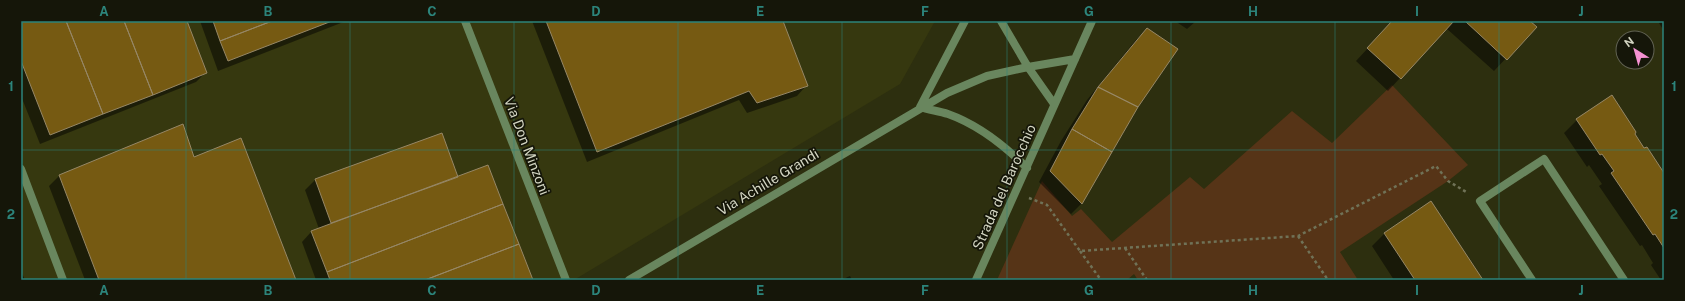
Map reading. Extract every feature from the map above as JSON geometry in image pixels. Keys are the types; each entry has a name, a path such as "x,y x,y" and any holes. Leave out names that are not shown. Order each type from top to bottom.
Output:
{"street":[{"name":"Via Don Minzoni","path":"464,21 566,280"},
{"path":"965,21 920,108 948,114 973,125 1001,143 1027,168"},
{"path":"1001,21 1028,67 1054,104"},
{"name":"Strada del Barocchio","path":"976,280 1092,21"},
{"name":"Via Achille Grandi","path":"629,280 947,93 974,81 1028,67 1075,59"},
{"path":"1532,280 1480,201 1544,159 1624,280"},
{"path":"21,169 63,280"}],"path":[{"path":"1080,251 1298,236 1436,166 1448,181 1480,201"},
{"path":"1016,192 1033,201 1047,205 1101,280"},
{"path":"1298,236 1328,280"},
{"path":"1125,248 1147,280"}],"shaded area":[{"path":"21,21 935,21 900,84 574,280 21,280"},
{"path":"1392,85 1468,165 1448,181 1340,252 1358,280 1138,280 1134,274 1127,280 997,280 1042,181 1072,216 1081,209 1112,242 1190,177 1204,189 1292,111 1332,143"}],"building":[{"path":"21,21 66,21 103,114 50,135 21,61"},
{"path":"66,21 124,21 153,95 103,114"},
{"path":"124,21 187,21 207,73 153,95"},
{"path":"213,21 272,21 220,41"},
{"path":"272,21 332,21 228,61 220,41"},
{"path":"546,21 783,21 808,86 757,103 749,91 597,152"},
{"path":"1392,21 1454,21 1401,79 1367,48"},
{"path":"1465,21 1530,21 1537,27 1507,60"},
{"path":"1147,28 1178,49 1138,107 1098,87"},
{"path":"1098,87 1138,107 1112,152 1072,129"},
{"path":"1612,95 1636,132 1635,134 1644,148 1647,147 1664,173 1664,248 1655,234 1653,235 1611,173 1614,171 1602,154 1600,155 1576,119"},
{"path":"183,124 194,157 241,138 296,280 99,280 59,175"},
{"path":"1072,129 1112,152 1082,204 1050,171"},
{"path":"442,133 458,177 331,223 315,179"},
{"path":"488,165 503,204 327,272 311,231"},
{"path":"1431,201 1483,280 1415,280 1384,233"},
{"path":"503,204 519,244 425,280 330,280 327,272"},
{"path":"519,244 533,280 425,280"}]}
